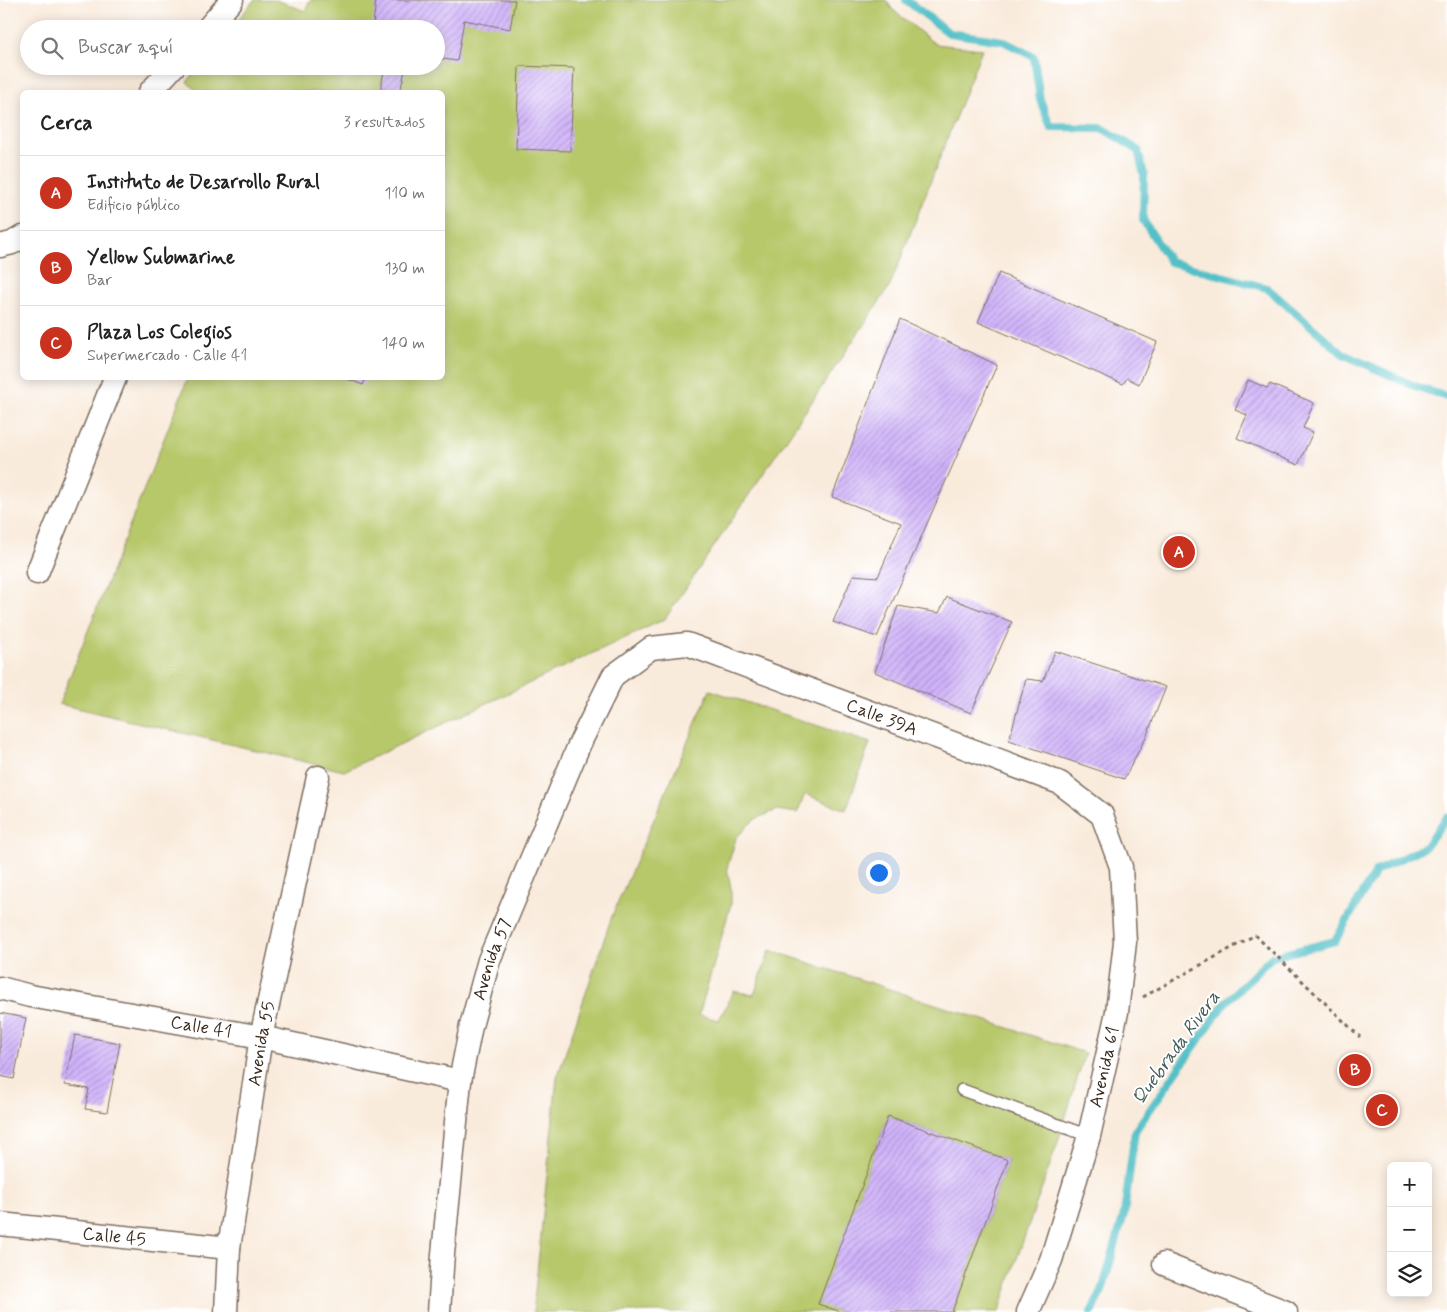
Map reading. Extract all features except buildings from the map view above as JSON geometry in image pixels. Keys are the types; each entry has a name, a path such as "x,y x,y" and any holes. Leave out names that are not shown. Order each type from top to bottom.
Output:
{"street":[{"path":"215,20 232,0"},
{"path":"152,90 166,75"},
{"path":"0,247 12,243 20,237"},
{"path":"0,247 20,252"},
{"path":"37,573 114,380"},
{"name":"Calle 39A","path":"651,648 687,644 1060,783 1102,815"},
{"name":"Avenida 57","path":"439,1312 460,1082 471,1026 489,960 580,743 613,676 651,648"},
{"name":"Avenida 55","path":"226,1312 229,1248 261,1037 318,777"},
{"name":"Avenida 61","path":"1028,1312 1051,1260 1089,1136 1117,1012 1125,942 1121,867 1102,815"},
{"name":"Calle 41","path":"0,988 30,996 261,1037 460,1082"},
{"name":"Calle 45","path":"0,1224 229,1248"},
{"path":"1164,1264 1286,1312"}],"lane":[{"path":"962,1090 1089,1136"}],"path":[{"path":"1117,1012 1255,935 1360,1037"}],"green space":[{"path":"254,0 276,0 305,11 310,0 886,0 892,9 935,44 982,49 890,286 665,619 344,771 59,704 187,380 445,380 445,90 196,90 187,82 193,75 445,75 445,20 238,20"},
{"path":"710,690 870,743 846,810 805,794 797,813 777,810 755,819 736,838 727,868 731,888 731,904 699,1015 719,1020 734,991 754,995 770,950 1085,1053 1058,1142 999,1312 952,1312 1008,1160 888,1116 819,1303 841,1312 533,1312 557,1078 612,916"}],"waterway":[{"name":"Quebrada Rivera","path":"906,0 949,33 1003,41 1034,57 1040,100 1051,127 1102,128 1138,150 1144,175 1143,220 1170,262 1267,288 1343,354 1412,385 1447,397"},
{"name":"Quebrada Rivera","path":"1091,1312 1102,1291 1124,1214 1135,1131 1224,1004 1272,957 1335,941 1376,871 1425,847 1447,817"}],"place":[{"name":"Instituto de Desarrollo Rural","path":"1179,552"},
{"name":"Yellow Submarine","path":"1355,1070"},
{"name":"Plaza Los Colegios","path":"1382,1110"}]}
